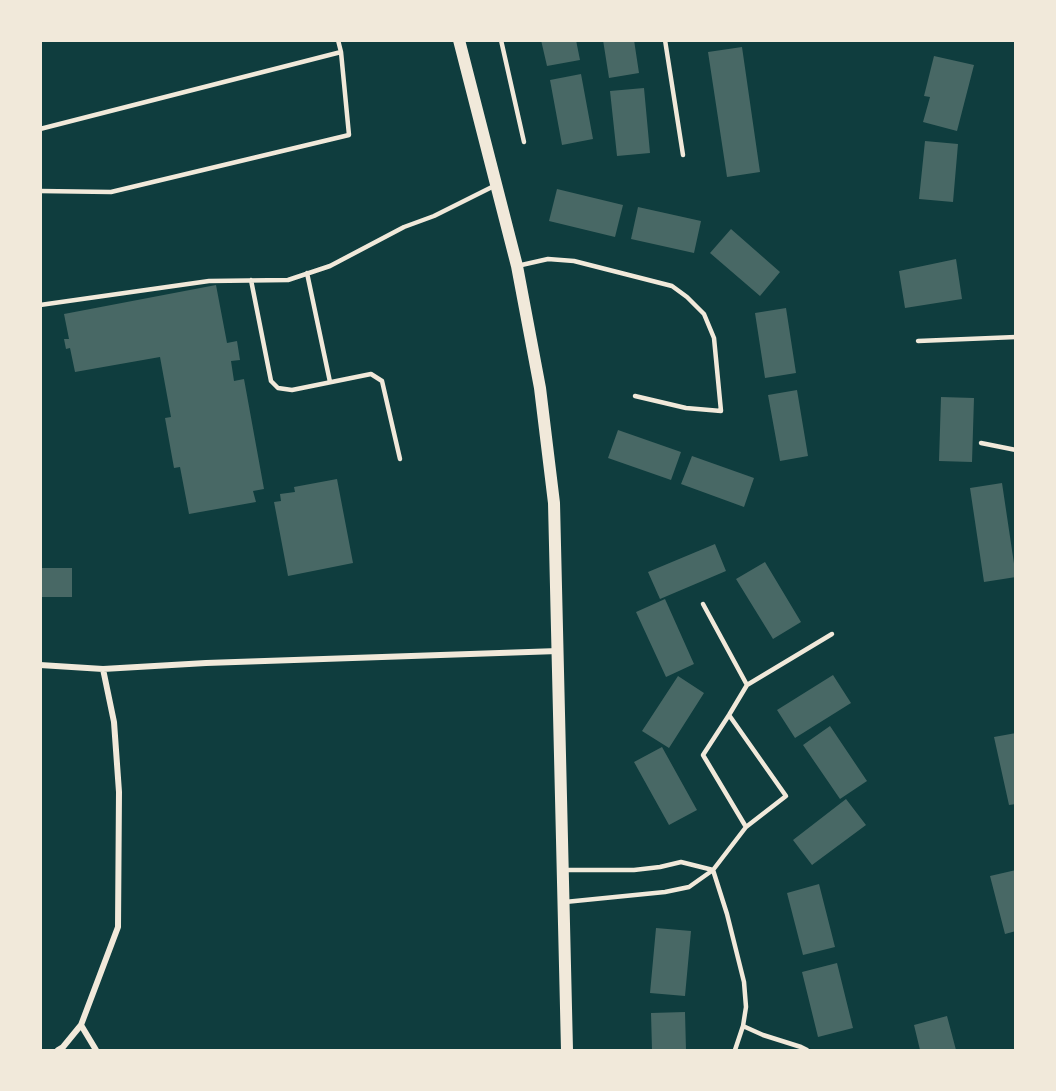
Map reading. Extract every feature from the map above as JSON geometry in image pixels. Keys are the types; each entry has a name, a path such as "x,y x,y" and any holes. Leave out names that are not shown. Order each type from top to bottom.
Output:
{"main road":[{"path":"459,40 517,266 540,388 554,502 567,1050"}],"street":[{"path":"40,665 103,669 206,663 558,651"},
{"path":"58,1050 81,1025 118,927 119,792 114,722 103,669"},
{"path":"81,1025 96,1050"}],"lane":[{"path":"40,191 111,192 349,135 338,40"},
{"path":"501,40 524,142"},
{"path":"665,40 683,155"},
{"path":"40,129 341,52"},
{"path":"40,305 209,281 288,280 330,266 404,226 434,216 495,185"},
{"path":"517,266 548,259 574,261 672,286 704,314 714,338 721,411 686,408 635,396"},
{"path":"307,273 330,382"},
{"path":"251,280 271,381 278,388 292,390 371,374 382,381 400,459"},
{"path":"918,341 1016,337"},
{"path":"981,443 1016,450"},
{"path":"703,604 747,685"},
{"path":"746,827 703,755 747,685 832,634"},
{"path":"563,902 665,892 689,887 713,870 746,827 786,796 729,715"},
{"path":"562,870 634,870 681,862 713,870"},
{"path":"713,870 744,982 746,1007 743,1026 735,1050"},
{"path":"743,1026 807,1050"}],"building":[{"path":"541,40 576,40 580,60 547,66"},
{"path":"603,40 634,40 639,73 609,78"},
{"path":"742,47 760,172 727,177 708,52"},
{"path":"934,56 974,65 957,131 923,122 930,97 924,96"},
{"path":"581,74 593,139 562,145 550,80"},
{"path":"644,88 650,153 617,156 610,91"},
{"path":"925,141 958,144 953,202 919,199"},
{"path":"557,189 623,205 615,237 549,221"},
{"path":"638,207 701,221 694,253 631,239"},
{"path":"731,229 780,272 760,296 710,253"},
{"path":"956,259 962,299 905,308 899,271"},
{"path":"216,285 227,343 237,341 240,360 231,361 234,381 244,379 264,489 253,491 256,502 189,514 180,467 174,468 165,418 171,417 160,357 75,372 70,348 66,349 64,339 69,339 64,314"},
{"path":"786,308 796,373 765,378 755,313"},
{"path":"797,390 808,456 780,461 768,395"},
{"path":"941,397 974,398 972,462 939,461"},
{"path":"618,430 681,452 671,480 608,458"},
{"path":"692,456 754,478 744,507 681,484"},
{"path":"337,479 353,563 288,576 274,502 281,501 280,494 295,492 294,487"},
{"path":"1002,483 1016,577 984,582 970,488"},
{"path":"715,544 726,571 660,599 648,572"},
{"path":"765,562 801,622 773,639 736,579"},
{"path":"40,568 72,568 72,597 40,597"},
{"path":"665,599 694,664 666,677 636,612"},
{"path":"833,675 851,703 795,738 777,710"},
{"path":"678,676 704,693 669,748 642,731"},
{"path":"830,726 867,781 840,799 803,745"},
{"path":"1016,733 1016,804 1009,805 994,737"},
{"path":"662,747 697,810 669,825 634,762"},
{"path":"846,799 866,825 812,865 793,840"},
{"path":"1016,870 1016,931 1005,934 990,876"},
{"path":"819,884 835,947 803,955 787,893"},
{"path":"656,928 691,931 685,996 650,993"},
{"path":"837,963 853,1028 818,1037 802,972"},
{"path":"685,1012 686,1050 652,1050 651,1013"},
{"path":"947,1016 956,1050 920,1050 914,1025"}]}
